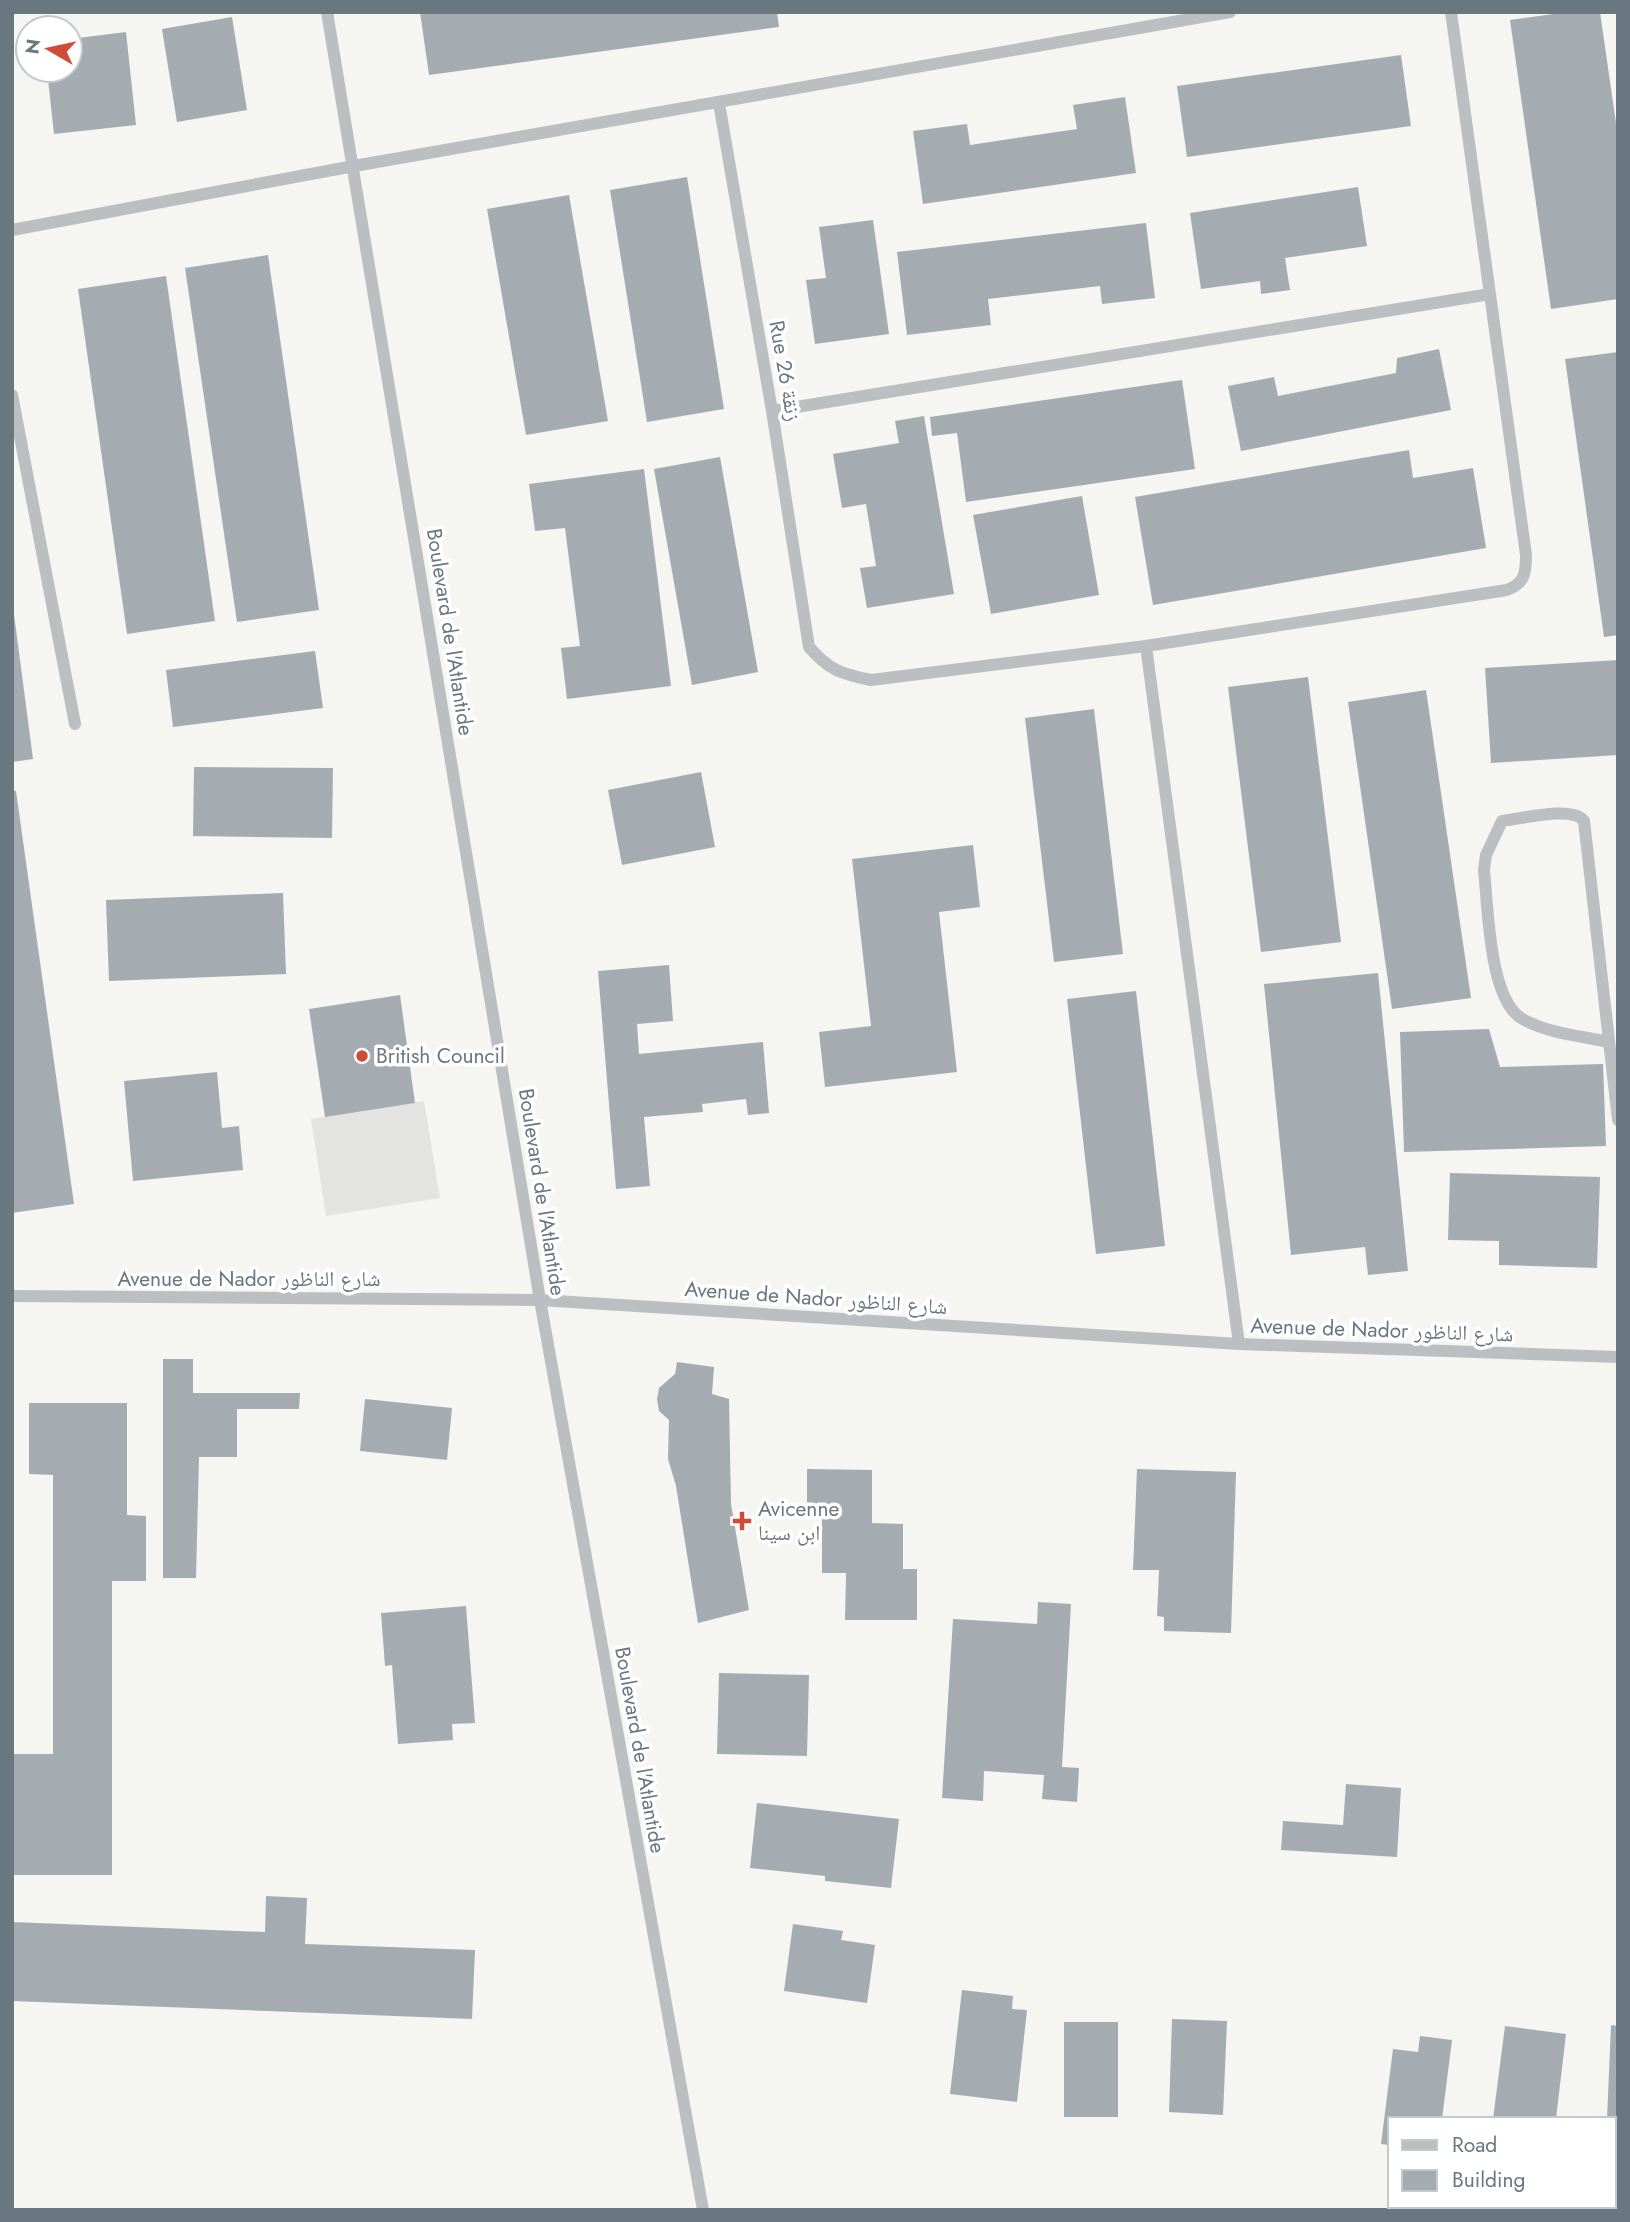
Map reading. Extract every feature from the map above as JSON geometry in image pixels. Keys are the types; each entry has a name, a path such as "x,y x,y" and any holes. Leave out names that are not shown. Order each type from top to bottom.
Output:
{"street":[{"name":"Boulevard de l'Atlantide","path":"327,12 540,1300 703,2210"},
{"path":"12,230 354,166 719,103 1204,14 1230,12"},
{"path":"1239,1344 1146,646 1507,590 1520,585 1526,573 1526,555 1451,12"},
{"name":"Rue 26 زنقة","path":"719,103 772,411 808,647 824,665 845,675 871,680 1146,646"},
{"path":"772,411 1490,294"},
{"path":"12,395 75,724"},
{"path":"1609,1042 1535,1025 1518,1017 1507,1004 1498,985 1484,870 1486,855 1502,821 1569,812 1584,821 1618,1120"},
{"name":"Avenue de Nador شارع الناظور","path":"12,1296 540,1300 1239,1344 1618,1357"}],"shaded area":[{"path":"424,1101 440,1198 326,1216 311,1119"}],"building":[{"path":"420,12 777,12 779,27 429,75"},
{"path":"1568,12 1600,12 1618,137 1618,299 1551,309 1510,20"},
{"path":"232,17 247,110 177,122 162,29"},
{"path":"126,32 136,125 54,134 49,84 84,84 84,37"},
{"path":"1401,55 1411,126 1187,157 1177,86"},
{"path":"1125,97 1136,173 923,204 913,131 967,124 970,145 1077,129 1073,105"},
{"path":"687,177 724,409 647,422 610,190"},
{"path":"1358,187 1367,246 1285,258 1290,290 1261,294 1260,281 1201,289 1190,213"},
{"path":"569,195 608,421 526,435 487,209"},
{"path":"873,220 889,334 815,344 806,280 826,278 819,227"},
{"path":"1146,223 1155,298 1102,304 1100,286 988,299 991,325 907,335 897,252"},
{"path":"268,255 319,610 237,622 185,268"},
{"path":"166,276 215,621 127,634 78,289"},
{"path":"1439,349 1451,410 1241,451 1228,386 1274,377 1278,396 1396,373 1397,358"},
{"path":"1618,352 1618,635 1604,637 1565,359"},
{"path":"1182,380 1195,469 966,502 957,433 932,436 930,417"},
{"path":"924,416 954,594 867,608 860,568 876,566 866,504 842,508 833,454 899,443 895,421"},
{"path":"1409,450 1413,478 1473,468 1486,548 1153,605 1135,497"},
{"path":"720,457 758,672 692,685 654,469"},
{"path":"644,469 671,686 567,699 561,648 580,646 565,528 535,531 529,484"},
{"path":"1082,496 1099,595 991,614 973,515"},
{"path":"12,599 33,759 12,762"},
{"path":"315,651 323,708 173,727 166,670"},
{"path":"1618,660 1618,755 1491,763 1485,668"},
{"path":"1308,677 1341,942 1261,952 1228,687"},
{"path":"1426,690 1471,998 1392,1009 1348,702"},
{"path":"1094,709 1123,954 1054,962 1025,718"},
{"path":"194,767 333,768 332,838 193,836"},
{"path":"701,772 715,847 622,865 608,790"},
{"path":"12,791 16,791 74,1204 12,1213"},
{"path":"973,845 980,907 939,912 957,1072 825,1087 819,1032 871,1026 852,859"},
{"path":"283,893 286,974 109,981 106,900"},
{"path":"669,965 673,1021 637,1024 639,1054 763,1042 769,1113 748,1115 746,1099 702,1104 703,1112 644,1117 650,1186 616,1189 598,971"},
{"path":"1378,973 1408,1271 1368,1275 1365,1247 1291,1255 1264,984"},
{"path":"1136,991 1165,1246 1096,1254 1067,999"},
{"name":"British Council","path":"400,995 415,1103 325,1117 309,1009"},
{"path":"1489,1029 1500,1067 1603,1064 1606,1146 1404,1152 1400,1032"},
{"path":"217,1072 222,1128 239,1126 243,1170 133,1181 124,1081"},
{"path":"1450,1173 1600,1177 1597,1268 1499,1265 1499,1241 1448,1240"},
{"path":"163,1359 193,1359 193,1393 300,1393 299,1409 237,1409 237,1457 199,1457 196,1578 163,1578"},
{"path":"677,1362 714,1367 712,1394 729,1399 731,1504 749,1610 698,1623 676,1486 668,1459 669,1420 659,1411 657,1399 659,1388 675,1374"},
{"path":"365,1399 452,1408 447,1460 360,1451"},
{"path":"29,1403 127,1403 127,1515 146,1516 146,1581 112,1581 112,1875 12,1875 12,1754 53,1754 53,1475 29,1474"},
{"path":"807,1469 872,1470 872,1523 903,1524 903,1569 917,1569 917,1620 845,1620 846,1573 822,1573 822,1518 807,1518"},
{"path":"1137,1469 1236,1472 1231,1633 1164,1631 1164,1617 1157,1616 1159,1570 1133,1570"},
{"path":"1038,1602 1071,1604 1062,1767 1079,1768 1077,1802 1042,1799 1044,1775 984,1771 983,1801 942,1798 953,1619 1037,1624"},
{"path":"466,1606 475,1723 452,1724 453,1740 398,1744 392,1665 385,1666 381,1613"},
{"path":"719,1673 809,1675 807,1756 717,1754"},
{"path":"1346,1784 1401,1788 1397,1857 1281,1850 1283,1821 1343,1825"},
{"path":"757,1803 899,1819 891,1888 825,1881 825,1876 750,1868"},
{"path":"266,1896 307,1898 305,1944 475,1950 472,2019 12,2001 12,1922 265,1932"},
{"path":"793,1924 843,1931 841,1940 875,1945 867,2003 784,1991"},
{"path":"962,1990 1013,1996 1012,2009 1027,2010 1017,2102 950,2094"},
{"path":"1172,2019 1227,2021 1223,2115 1169,2112"},
{"path":"1064,2022 1118,2022 1118,2117 1064,2117"},
{"path":"1611,2025 1618,2026 1618,2131 1616,2117 1607,2117"},
{"path":"1505,2026 1566,2034 1556,2117 1493,2117"},
{"path":"1420,2036 1452,2040 1442,2117 1388,2117 1388,2145 1381,2144 1393,2049 1418,2052"}],"place":[{"name":"British Council","path":"362,1056"},
{"name":"Avicenne ابن سينا","path":"742,1521"}]}
